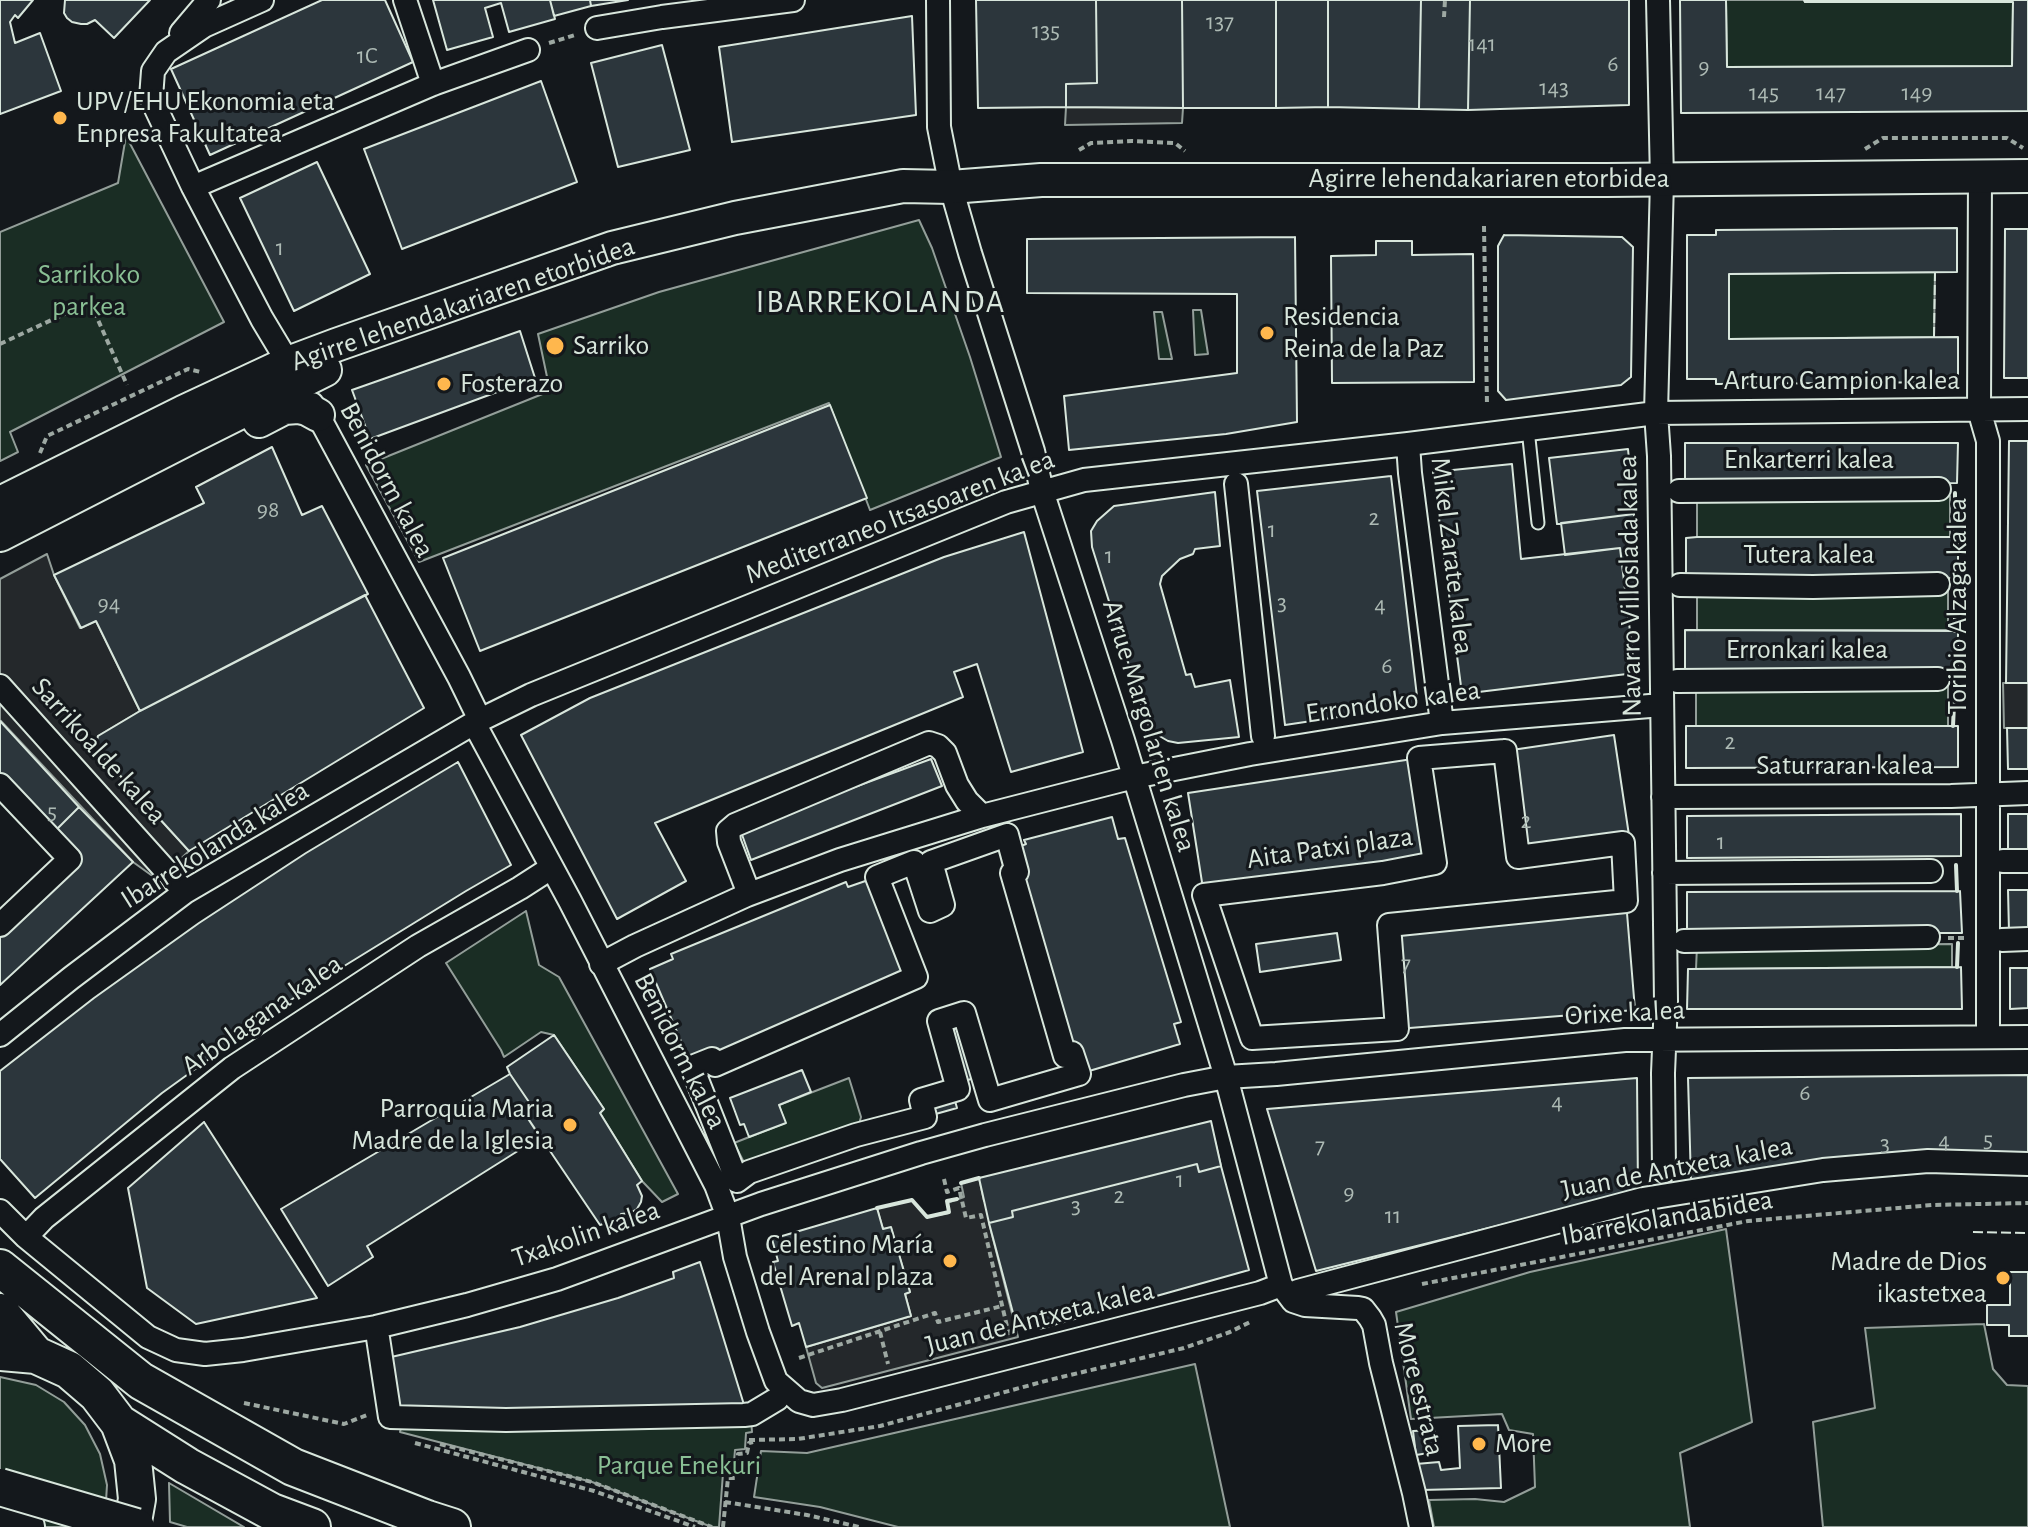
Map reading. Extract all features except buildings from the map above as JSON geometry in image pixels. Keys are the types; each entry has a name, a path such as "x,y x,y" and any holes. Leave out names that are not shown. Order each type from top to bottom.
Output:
{"main road":[{"name":"Agirre lehendakariaren etorbidea","path":"0,503 183,412 294,373 612,248 735,218 903,186 951,187 1041,180 1662,180 2028,176"},
{"name":"Agirre lehendakariaren etorbidea","path":"0,535 193,436 294,373"},
{"name":"Agirre lehendakariaren etorbidea","path":"193,436 216,440 284,408 298,407 318,415"},
{"path":"0,1268 141,1381 293,1467 452,1527"},
{"path":"0,1312 36,1355"},
{"path":"0,1352 36,1355 69,1370 97,1394 119,1423 133,1460 137,1499 134,1527 0,1487"},
{"path":"119,1423 187,1466 272,1512 312,1527"},
{"path":"0,1519 26,1527"}],"street":[{"path":"166,52 209,0"},
{"path":"166,52 204,26 262,0"},
{"path":"405,0 433,84"},
{"path":"590,30 793,0"},
{"name":"Arrue Margolarien kalea","path":"937,0 939,127 951,187 1033,451 1042,491 1134,777 1290,1288"},
{"name":"Navarro Villoslada kalea","path":"1658,0 1662,180 1656,413 1664,873 1664,1171"},
{"path":"193,187 433,84 528,50"},
{"name":"Benidorm kalea","path":"166,52 153,71 151,98 193,187 459,677 477,722 716,1185 728,1217 735,1257 776,1381 799,1401 813,1405"},
{"name":"Toribio Alzaga kalea","path":"1980,177 1979,410 1988,441 1988,1036"},
{"name":"Arturo Campion kalea","path":"1656,413 2028,409"},
{"name":"Mediterraneo Itsasoaren kalea","path":"477,722 531,695 1006,502 1042,491 1084,480 1656,413"},
{"name":"Mikel Zarate kalea","path":"1408,444 1442,723"},
{"path":"1236,484 1263,736"},
{"name":"Enkarterri kalea","path":"1679,491 1939,489"},
{"name":"Tutera kalea","path":"1680,585 1813,587 1938,584"},
{"name":"Erronkari kalea","path":"1677,681 1938,679"},
{"name":"Sarrikoalde kalea","path":"0,686 185,892"},
{"name":"Errondoko kalea","path":"601,964 747,895 840,860 982,816 1134,777 1250,754 1442,723 1662,705"},
{"name":"Ibarrekolanda kalea","path":"0,1035 185,892 477,722"},
{"path":"747,895 729,842 728,831 735,825 929,743 945,753 957,785 982,816"},
{"name":"Aita Patxi plaza","path":"1505,751 1518,857 1623,843 1626,901 1389,925 1397,1029 1252,1038 1204,895 1383,873 1435,863 1419,758 1505,751"},
{"path":"0,785 70,859 0,925"},
{"name":"Saturraran kalea","path":"1663,797 2028,793"},
{"path":"1007,835 1017,872 1012,873 1065,1056 1072,1053 1079,1074 990,1100 964,1013 939,1021 958,1089 921,1100 925,1117 856,1135 749,1172 737,1181 692,1067 712,1059 715,1065 916,977 877,877 914,862 930,911 943,905 931,862 1007,835"},
{"path":"2003,861 2028,861"},
{"name":"Arbolagana kalea","path":"26,1237 44,1218 232,1068 418,946 551,868"},
{"path":"1664,873 1931,871"},
{"path":"1684,941 1928,937"},
{"path":"2002,940 2028,939"},
{"name":"Orixe kalea","path":"1226,1077 1625,1040 2028,1037"},
{"name":"Txakolin kalea","path":"0,1211 26,1237 148,1337 176,1350 205,1354 243,1350 376,1327 467,1305 557,1279 790,1195 959,1142 1226,1077"},
{"name":"Juan de Antxeta kalea","path":"813,1405 1643,1199 1823,1170 1913,1163 2028,1164"},
{"name":"More estrata","path":"1290,1288 1287,1295 1293,1301 1305,1305 1363,1309 1374,1325 1421,1527"},
{"path":"378,1338 390,1417 506,1420 752,1414 777,1399"}],"lane":[{"path":"1528,429 1538,523"}],"path":[{"path":"1444,17 1445,0"},
{"path":"556,41 590,30"},
{"path":"1864,150 1883,138 2007,138 2028,151"},
{"path":"1070,156 1091,143 1118,141 1175,143 1186,151"},
{"path":"1484,226 1487,405"},
{"path":"0,344 90,302 127,385"},
{"path":"37,460 47,436 188,369 213,374"},
{"path":"355,422 363,419"},
{"path":"944,1179 947,1192 959,1188 966,1218 984,1214 1010,1339"},
{"name":"Ibarrekolandabidea","path":"1420,1285 1748,1221 1932,1205 2028,1203"},
{"path":"799,1358 935,1313 938,1322 1002,1306"},
{"path":"880,1332 890,1370"},
{"path":"242,1402 344,1424 367,1415"},
{"path":"723,1527 728,1478 736,1478 738,1454 747,1453 749,1443 758,1440 752,1414"},
{"path":"410,1435 592,1482 712,1527"},
{"path":"404,1440 594,1491 695,1527"},
{"path":"725,1502 859,1527"}],"green space":[{"path":"1726,0 2013,2 2012,66 1727,67"},
{"name":"Sarrikoko parkea","path":"126,136 224,322 10,432 18,452 0,461 0,232 118,183"},
{"path":"919,220 932,248 970,357 1001,457 870,510 829,403 419,562 366,465 550,391 538,334 659,292"},
{"path":"1935,272 1934,337 1729,339 1729,274"},
{"path":"1193,310 1201,310 1208,354 1195,355"},
{"path":"1154,312 1162,312 1172,359 1159,359"},
{"path":"1697,496 1950,496 1950,537 1697,537"},
{"path":"1697,590 1948,590 1948,630 1697,630"},
{"path":"1696,684 1948,685 1948,726 1696,726"},
{"path":"526,911 539,965 559,977 678,1194 662,1202 642,1181 600,1113 604,1109 554,1035 541,1032 504,1057 446,963"},
{"path":"1952,944 1952,967 1696,969 1697,946"},
{"path":"849,1078 861,1117 856,1135 749,1172 734,1143 785,1123 779,1105"},
{"path":"1726,1229 1752,1422 1680,1453 1690,1527 1434,1527 1429,1500 1504,1502 1535,1487 1533,1434 1509,1430 1502,1414 1411,1419 1396,1312 1530,1272"},
{"path":"1984,1324 1993,1369 2007,1385 2028,1386 2028,1527 1823,1527 1813,1422 1875,1408 1865,1328"},
{"path":"1195,1364 1230,1527 898,1527 820,1507 754,1497 761,1451 807,1453"},
{"path":"0,1377 36,1385 64,1402 85,1425 100,1454 107,1485 105,1517 101,1527 0,1527"},
{"name":"Parque Enekuri","path":"751,1419 752,1432 746,1433 745,1449 735,1450 733,1473 723,1473 719,1527 592,1482 400,1432 402,1424"},
{"path":"169,1483 244,1527 187,1527 170,1522"}],"shaded area":[{"path":"1066,107 1183,108 1182,123 1065,125"},
{"path":"47,554 80,628 96,621 140,711 98,736 95,748 189,851 158,880 133,862 0,720 0,579"},
{"path":"2003,683 2028,683 2028,728 2004,728"},
{"name":"Celestino María del Arenal plaza","path":"1215,1141 1221,1166 989,1223 1018,1337 822,1388 816,1383 806,1347 911,1316 905,1294 910,1292 891,1228 883,1229 877,1208 912,1200 927,1217 949,1213 947,1203 964,1197 961,1183 979,1178 984,1201"}],"fence":[{"path":"1934,337 1935,272"},
{"path":"1973,1232 2028,1233"}],"wall":[{"path":"1955,493 1955,537"},
{"path":"1955,588 1955,631"},
{"path":"1953,726 1955,683"},
{"path":"1956,865 1957,891"},
{"path":"1957,967 1958,943"},
{"path":"961,1183 979,1178"},
{"path":"877,1208 912,1200 927,1217 949,1212 947,1201 957,1199"}],"place":[{"name":"UPV/EHU Ekonomia eta Enpresa Fakultatea","path":"60,118"},
{"name":"Residencia Reina de la Paz","path":"1267,333"},
{"name":"Sarriko","path":"555,346"},
{"name":"Fosterazo","path":"444,384"},
{"name":"Parroquia Maria Madre de la Iglesia","path":"570,1125"},
{"name":"Celestino María del Arenal plaza","path":"950,1261"},
{"name":"Madre de Dios ikastetxea","path":"2003,1278"},
{"name":"More","path":"1479,1444"}],"district":[{"name":"IBARREKOLANDA","path":"881,302"}]}
